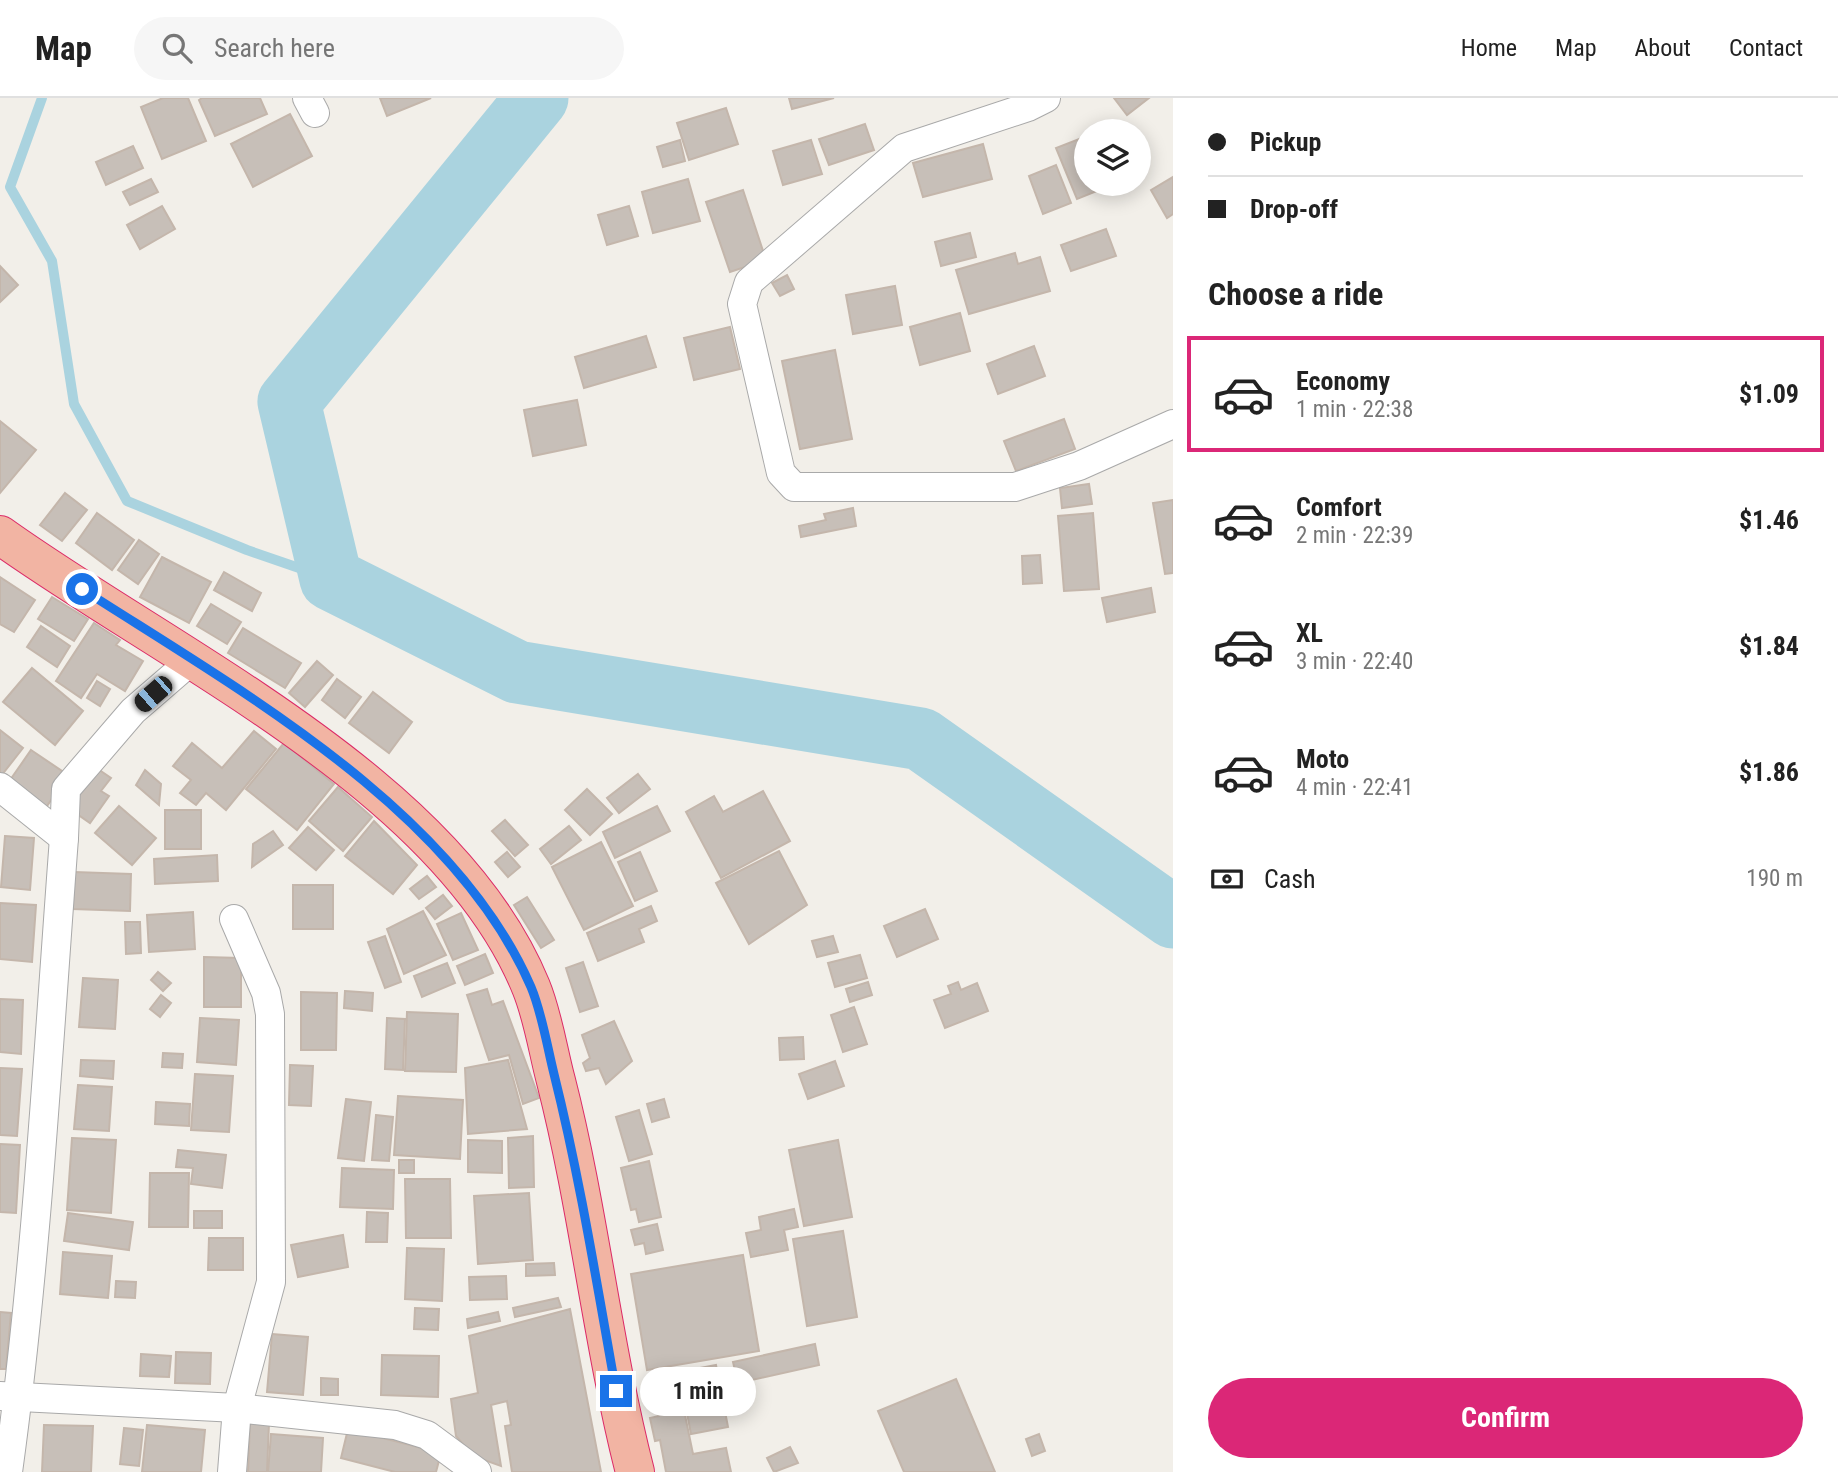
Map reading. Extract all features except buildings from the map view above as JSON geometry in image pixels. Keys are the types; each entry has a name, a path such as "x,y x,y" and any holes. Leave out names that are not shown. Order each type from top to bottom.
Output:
{"highway":[{"path":"0,535 293,727 387,802 457,869 509,942 532,989 569,1132 621,1416 635,1472"}],"street":[{"path":"1046,98 1028,107 904,148 750,282 743,304 781,473 794,487 1015,487 1079,466 1173,424"},
{"path":"8,1472 9,1396 64,838 66,789 133,711 192,660"},
{"path":"0,787 64,838"},
{"path":"232,1472 237,1408 271,1283 270,1041 266,993 234,919"},
{"path":"9,1396 237,1408 395,1424 427,1435 477,1472"}],"waterway":[{"path":"42,98 10,187 52,261 74,404 127,501 247,550 331,579"},
{"path":"537,98 289,402 331,579 517,672 921,739 1173,917"}],"route":[{"path":"82,589 293,727 387,802 457,869 509,942 532,989 569,1132 616,1391"}]}
